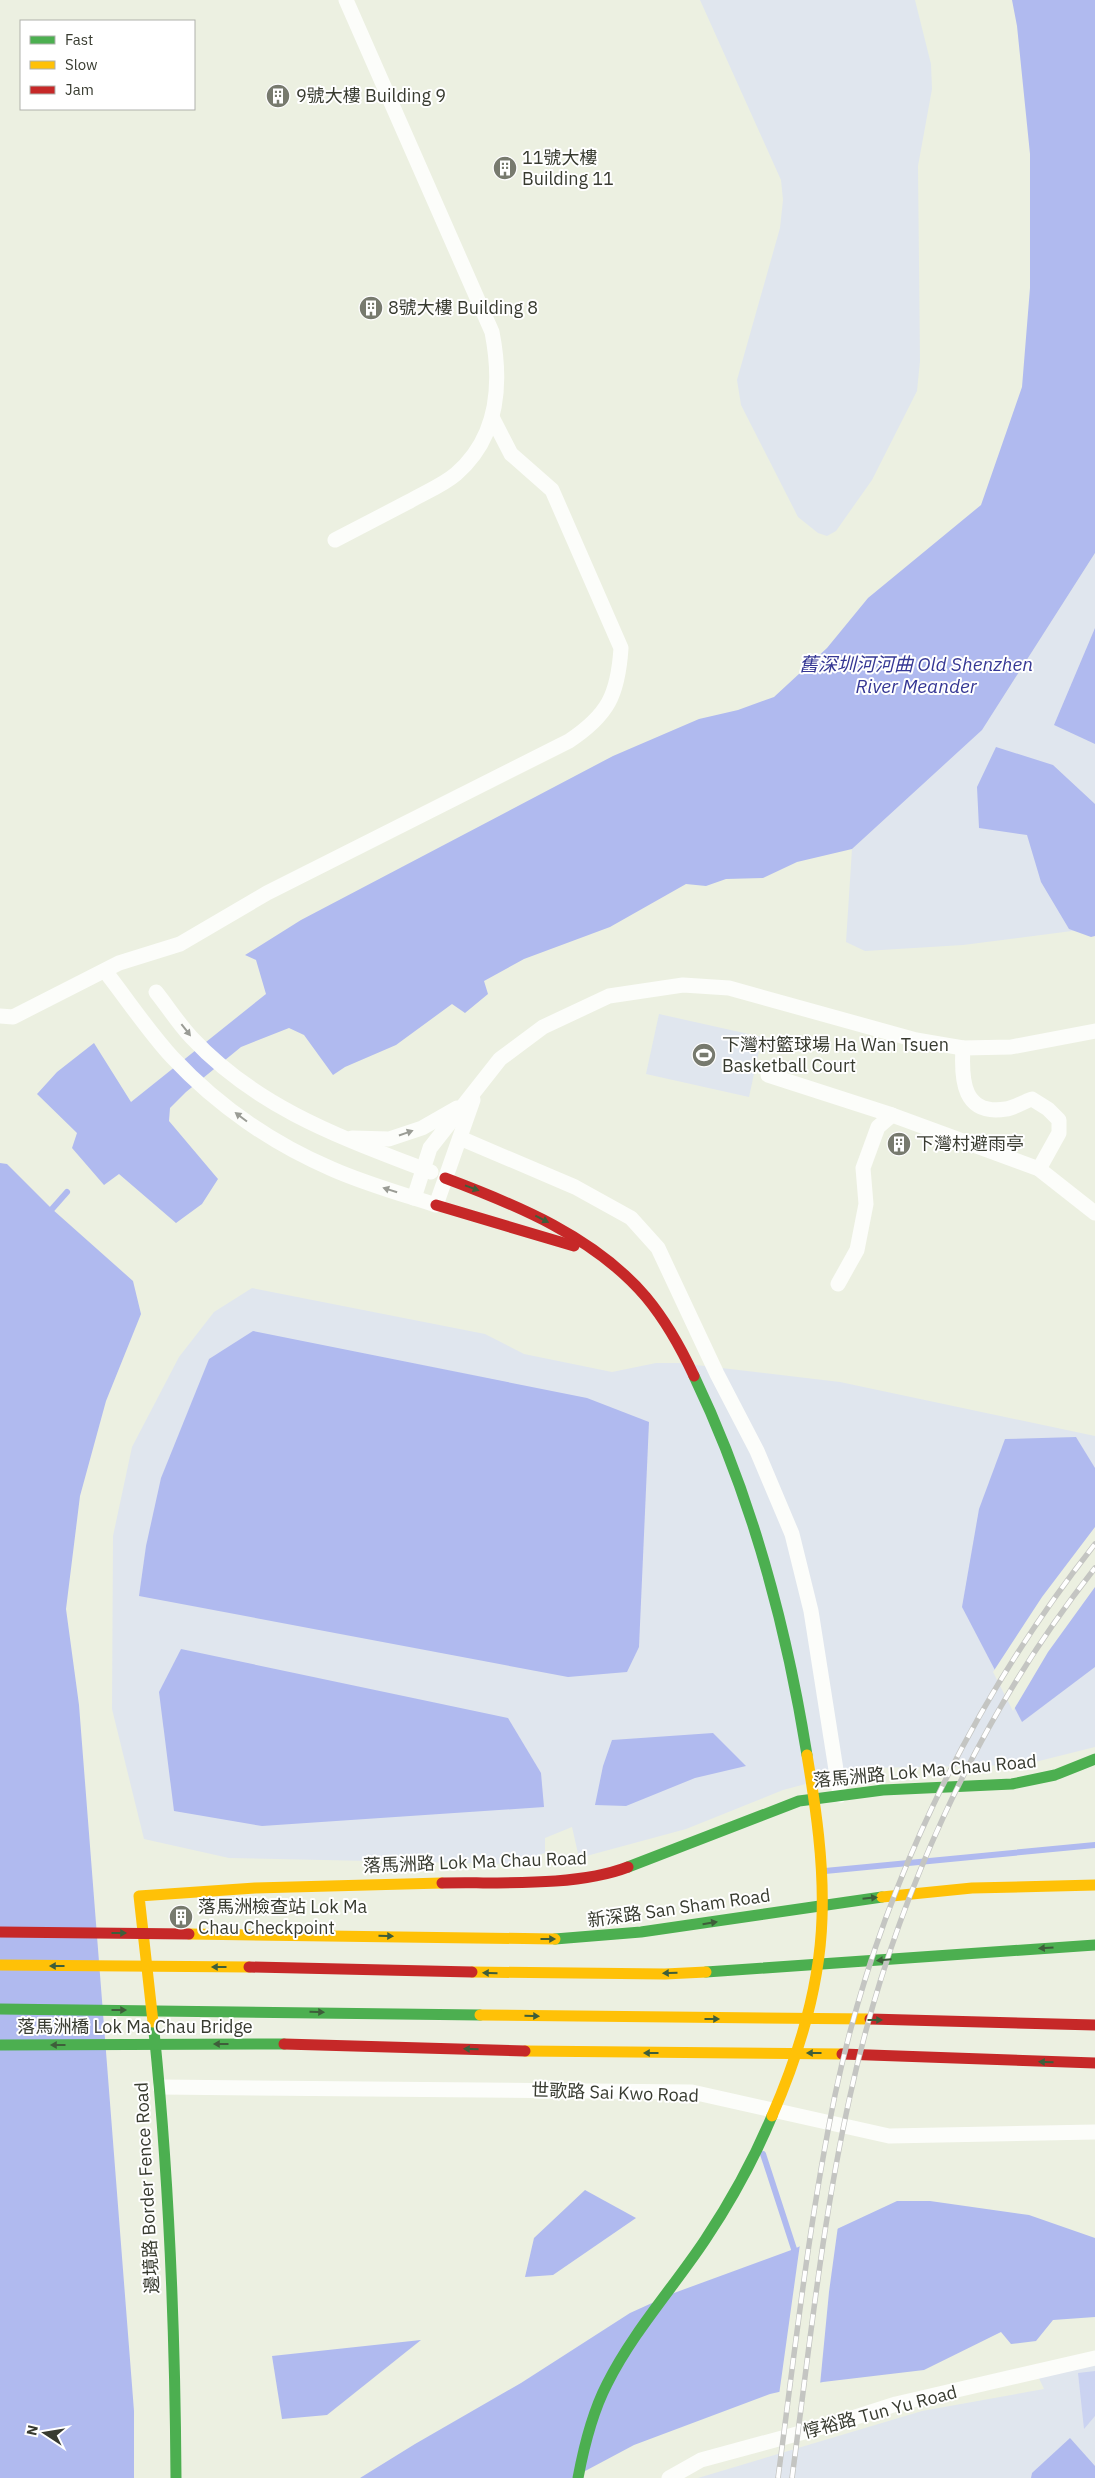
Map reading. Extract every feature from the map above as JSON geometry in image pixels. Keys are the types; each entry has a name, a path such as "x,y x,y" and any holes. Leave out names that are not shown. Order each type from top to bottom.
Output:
{"main road":[{"path":"445,1178 499,1197 558,1227 619,1270 644,1295 682,1351 728,1453 764,1555 786,1642 806,1746 822,1848 822,1936 812,1998 784,2087 738,2186 700,2247 631,2342 611,2376 586,2439 578,2478"},
{"path":"436,1205 594,1252"},
{"name":"落馬洲路 Lok Ma Chau Road","path":"139,1896 255,1888 559,1880 613,1873 800,1801 840,1794 1012,1784 1055,1775 1095,1759"},
{"name":"新深路 San Sham Road","path":"0,1932 571,1939 629,1935 850,1901 924,1892 1095,1885"},
{"name":"邊境路 Border Fence Road","path":"139,1896 160,2087 175,2356 176,2478"},
{"path":"0,1965 268,1967 536,1974 665,1974 793,1967 1017,1949 1095,1946"},
{"name":"落馬洲橋 Lok Ma Chau Bridge","path":"0,2009 916,2020 1095,2025"},
{"name":"落馬洲橋 Lok Ma Chau Bridge","path":"0,2045 270,2044 598,2053 821,2053 1095,2063"}],"street":[{"path":"335,540 439,486 458,473 479,446 493,419 498,389 496,355 492,332 346,0"},
{"path":"0,1016 13,1017 119,963 180,944 267,893 556,748 589,727 610,704 619,674 621,648 552,490 511,454 493,419"},
{"path":"105,971 171,1056 194,1079 246,1120 281,1144 333,1170 414,1198 436,1205 475,1091"},
{"path":"414,1198 430,1148 500,1059 543,1027 609,996 683,985 729,988 916,1040 963,1048 1010,1047 1095,1031"},
{"path":"156,992 191,1037 225,1069 256,1093 306,1122 340,1138 445,1178"},
{"path":"963,1048 963,1080 966,1094 976,1104 1007,1109 1032,1099 1048,1109 1059,1120 1059,1132 1039,1169"},
{"path":"768,1075 892,1115 1039,1169 1095,1213"},
{"path":"340,1138 389,1139 422,1128 452,1113 475,1091"},
{"path":"838,1284 857,1250 866,1204 863,1168 878,1127 892,1115"},
{"path":"460,1138 575,1187 631,1218 658,1248 717,1374 758,1451 792,1534 812,1611 840,1794"},
{"name":"世歌路 Sai Kwo Road","path":"160,2087 692,2092 889,2136 1095,2132"},
{"name":"惇裕路 Tun Yu Road","path":"669,2478 701,2460 837,2423 896,2404 1095,2358"}],"shaded area":[{"path":"700,0 915,0 931,64 932,89 918,166 920,361 917,391 872,480 836,531 827,536 818,533 798,517 741,405 737,380 780,228 783,200 781,180"},
{"path":"1095,553 1095,928 963,945 865,951 846,942 852,849 989,719"},
{"name":"下灣村籃球場 Ha Wan Tsuen Basketball Court","path":"659,1014 762,1037 749,1097 646,1074"},
{"path":"252,1288 485,1334 524,1354 612,1372 656,1363 679,1363 840,1382 1095,1436 1095,1747 1023,1765 866,1768 783,1790 686,1829 579,1858 572,1827 545,1838 545,1853 509,1864 229,1858 144,1839 112,1709 113,1536 132,1447 179,1357 214,1312"},
{"path":"1095,2358 1095,2478 698,2478 922,2411 1044,2389 1036,2372"},
{"path":"1095,2371 1095,2416 1084,2429 1078,2373"}],"water":[{"name":"舊深圳河河曲 Old Shenzhen River Meander","path":"1012,0 1095,0 1095,553 982,730 852,849 797,862 763,878 726,879 706,886 686,884 610,927 524,959 484,981 488,994 465,1013 452,1004 396,1045 345,1067 333,1075 304,1035 289,1028 241,1047 186,1092 170,1108 169,1121 218,1179 202,1204 176,1223 119,1174 104,1185 72,1148 77,1133 37,1094 57,1072 94,1043 131,1102 266,994 256,960 245,955 301,920 613,756 699,719 738,710 774,697 827,648 868,598 981,505 1022,387 1030,288 1030,154 1017,26"},
{"path":"1095,628 1095,744 1054,725"},
{"path":"996,747 1053,765 1095,804 1095,936 1091,937 1069,929 1041,882 1027,835 979,828 977,787"},
{"path":"0,1163 7,1164 52,1209 133,1281 141,1314 106,1401 80,1496 66,1609 79,1705 134,2411 134,2478 0,2478"},
{"path":"253,1331 587,1398 649,1422 639,1647 627,1672 568,1677 139,1596 146,1546 161,1478 209,1359"},
{"path":"1076,1437 1095,1468 1095,1667 1022,1722 962,1607 979,1509 1005,1439"},
{"path":"181,1649 508,1718 541,1773 544,1807 262,1826 174,1811 159,1692"},
{"path":"713,1733 746,1766 695,1778 626,1806 595,1805 603,1766 612,1740"},
{"path":"585,2190 636,2218 553,2275 525,2277 534,2238"},
{"path":"897,2201 930,2201 1029,2215 1095,2238 1095,2317 1053,2320 1036,2341 1011,2344 1001,2332 924,2370 823,2382 770,2394 634,2445 572,2478 360,2478 521,2383 630,2313 674,2293 794,2249"},
{"path":"421,2340 327,2415 282,2419 272,2356"},
{"path":"1070,2438 1095,2466 1095,2478 1031,2478 1032,2473"}],"pier":[{"path":"1095,1527 1095,1587 1048,1652 1013,1711 993,1672 1042,1597"},
{"path":"838,2226 829,2292 820,2385 779,2395 800,2244"}],"waterway":[{"path":"52,1209 67,1192"},
{"path":"825,1871 1095,1845"},
{"path":"763,2154 794,2249"}],"railway":[{"path":"778,2478 803,2286 826,2142 853,2020 876,1947 902,1875 968,1736 1007,1669 1049,1605 1095,1544"},
{"path":"792,2478 817,2287 840,2143 867,2025 889,1955 914,1886 943,1818 976,1752 1012,1688 1052,1627 1095,1568"}],"traffic: fast":[{"path":"694,1376 733,1467 764,1561 788,1657 807,1755"},
{"path":"628,1867 799,1801 883,1790 1012,1784 1055,1775 1095,1759"},
{"path":"555,1939 641,1932 882,1897"},
{"path":"706,1972 1095,1945"},
{"path":"0,2009 480,2015"},
{"path":"153,2022 159,2079 170,2250 176,2478"},
{"path":"0,2045 284,2044"},
{"path":"578,2478 589,2430 597,2406 617,2365 654,2310 693,2258 724,2210 742,2180 772,2116"}],"traffic: slow":[{"path":"772,2116 791,2068 806,2019 817,1969 820,1943 822,1918 821,1856 807,1755"},
{"path":"153,2022 139,1896 255,1888 442,1883"},
{"path":"882,1897 972,1888 1095,1885"},
{"path":"189,1934 555,1939"},
{"path":"0,1965 249,1967"},
{"path":"472,1972 665,1974 706,1972"},
{"path":"480,2015 870,2019"},
{"path":"525,2051 842,2054"}],"traffic: jam":[{"path":"445,1178 527,1212 579,1240 603,1257 626,1276 653,1306 673,1335 694,1376"},
{"path":"436,1205 574,1246"},
{"path":"442,1883 561,1881 585,1878 628,1867"},
{"path":"0,1932 189,1934"},
{"path":"249,1967 472,1972"},
{"path":"870,2019 1095,2025"},
{"path":"284,2044 525,2051"},
{"path":"842,2054 1095,2063"}],"place":[{"name":"9號大樓 Building 9","path":"278,96"},
{"name":"11號大樓 Building 11","path":"505,168"},
{"name":"8號大樓 Building 8","path":"371,308"},
{"name":"下灣村籃球場 Ha Wan Tsuen Basketball Court","path":"704,1055"},
{"name":"下灣村避雨亭","path":"899,1144"},
{"name":"落馬洲檢查站 Lok Ma Chau Checkpoint","path":"181,1917"}]}
